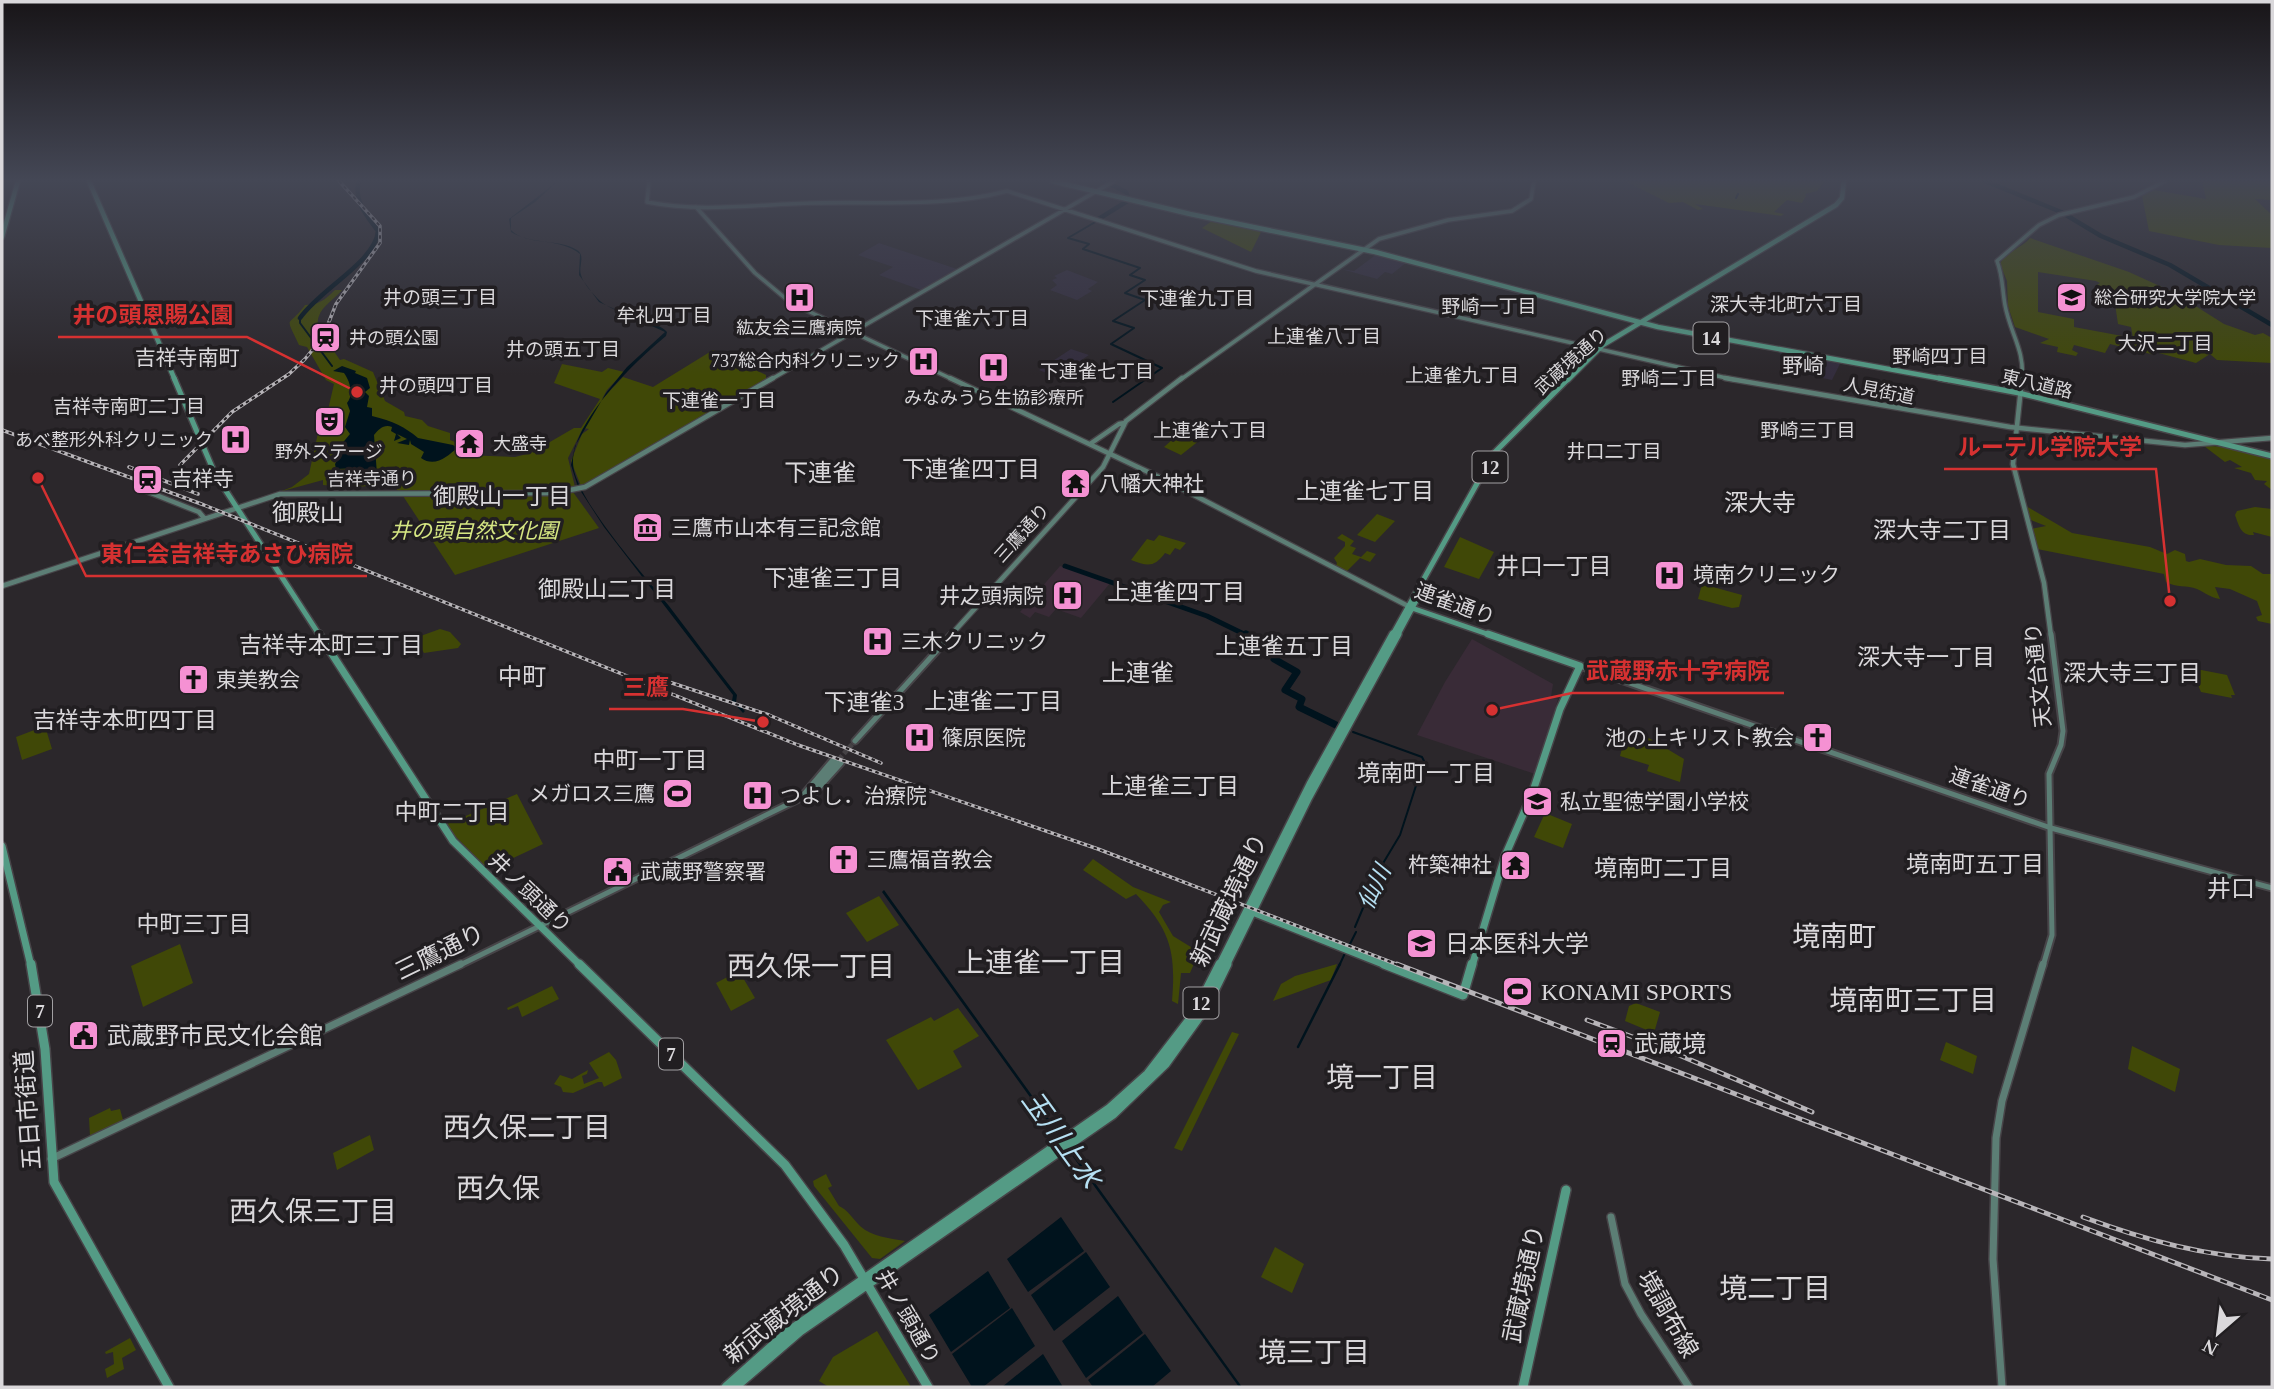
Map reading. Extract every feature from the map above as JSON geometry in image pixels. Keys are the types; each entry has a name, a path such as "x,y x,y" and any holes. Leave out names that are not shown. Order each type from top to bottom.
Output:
{"main road":[{"name":"井ノ頭通り","path":"116,246 215,474 453,841 785,1165 825,1215 928,1387"},
{"name":"連雀通り","path":"731,246 786,300 1111,454 1410,607 2051,828 2272,888"},
{"name":"吉祥寺通り","path":"2,586 235,507 288,493 548,493 580,488 1000,246"},
{"name":"人見街道","path":"1176,246 1239,266 1316,285 1784,389 2015,428 2185,445 2224,444 2272,438"},
{"name":"東八道路","path":"1350,246 1645,323 2019,392 2272,455"},
{"name":"三鷹通り","path":"855,741 1111,454 1125,423 1135,412 1370,246"},
{"name":"武蔵境通り","path":"1410,607 1496,457 1541,407 1599,350 1770,246"},
{"name":"武蔵境通り","path":"1684,299 1773,246"},
{"name":"天文台通り","path":"2002,1387 1993,1259 1999,1115 2052,935 2049,774 2061,745 2063,724 2044,583 2014,470 2015,428 2024,362 2005,304 2005,285 1997,261 2015,246"},
{"name":"東八道路","path":"2019,392 2272,455"},
{"path":"1090,444 1119,424 1125,423"},
{"path":"2244,442 2249,448"},
{"path":"146,491 199,512 204,518"},
{"name":"新武蔵境通り","path":"726,1387 777,1340 1070,1141 1125,1095 1174,1044 1203,1000 1250,911 1310,784 1410,607"},
{"path":"1250,911 1463,995 1505,856 1532,794 1560,709 1580,666"},
{"path":"832,761 841,763 814,793 803,797 805,790 832,761"},
{"name":"三鷹通り","path":"51,1159 803,797 834,765"},
{"name":"五日市街道","path":"2,846 18,900 40,1015 48,1075 54,1182 169,1387"},
{"name":"武蔵境通り","path":"1523,1387 1566,1189"},
{"name":"境調布線","path":"1611,1217 1625,1284 1641,1314 1689,1387"},
{"name":"新武蔵境通り","path":"736,1387 778,1348 865,1281"}],"shaded area":[{"path":"874,246 887,246 957,269 921,290 879,275 893,267 858,255"},
{"path":"1377,254 1407,262 1392,274 1385,272 1377,279 1341,269 1354,271"},
{"path":"1067,270 1098,282 1088,289 1092,291 1077,300 1050,290 1057,285 1052,280 1057,278 1054,276"},
{"path":"1071,349 1089,355 1056,377 1039,370"},
{"path":"1783,352 1840,364 1832,380 1789,371 1794,357 1779,354"},
{"name":"井之頭病院","path":"1060,566 1111,582 1081,618 1056,609 1049,617 1035,612 1030,618 1020,612"},
{"path":"1472,639 1553,684 1551,697 1558,699 1535,774 1417,735"}],"green space":[{"path":"1238,246 1254,246 1251,252"},
{"path":"2020,246 2053,246 2129,272 2175,293 2224,324 2255,335 2263,333 2272,338 2272,363 2217,360 2210,354 2196,363 2110,344 2105,353 2074,345 2072,350 2078,353 2076,356 2057,352 2058,347 2040,343 2049,339 2015,327 2008,306 2007,281 2000,264","holes":["2038,272 2100,283 2095,286 2099,287 2099,293 2133,299 2114,297 2118,324 2131,327 2133,338 2074,327 2074,319 2038,312"]},
{"path":"2233,246 2272,246 2272,248"},
{"path":"335,290 342,290 321,312 317,337 332,342 333,350 340,360 344,359 373,372 385,401 404,412 405,416 422,420 428,426 450,433 450,440 460,444 463,455 515,457 531,453 574,428 581,428 600,399 554,383 562,364 602,372 608,368 624,372 602,399 623,377 653,387 713,350 766,375 766,379 581,486 571,461 582,434 589,429 583,428 568,458 575,487 553,492 398,491 391,480 374,485 349,487 323,485 323,480 279,492 292,487 309,474 318,433 317,426 328,410 334,384 326,380 307,347 299,345 290,322 305,305 321,301"},
{"path":"1179,426 1205,436 1181,455 1164,447 1172,440 1165,436"},
{"path":"2204,446 2272,457 2272,490 2264,484 2267,481 2255,480 2251,473 2234,468 2242,467 2230,460 2225,462"},
{"name":"井の頭自然文化園","path":"573,492 599,528 455,575 403,496"},
{"path":"2026,506 2072,533 2150,547 2167,554 2175,550 2185,554 2186,561 2189,562 2200,559 2226,565 2251,566 2263,574 2272,574 2272,624 2258,621 2256,617 2262,615 2257,601 2230,589 2215,587 2220,599 2200,590 2170,584 2166,582 2164,574 2037,549 2031,529 2046,526 2031,520"},
{"path":"2255,507 2272,509 2272,537 2253,532 2254,535 2246,534 2239,526 2235,515 2237,511"},
{"path":"1377,514 1395,521 1375,542 1357,535"},
{"path":"1342,534 1354,541 1350,546 1356,548 1352,554 1361,557 1367,551 1376,554 1370,562 1360,558 1345,573 1335,568 1337,563 1334,558 1345,546 1345,542 1337,538"},
{"path":"1159,535 1186,543 1180,550 1175,548 1170,555 1165,553 1154,563 1131,560 1147,539 1154,541"},
{"path":"1460,537 1494,552 1479,579 1444,567"},
{"path":"1702,584 1742,595 1739,607 1732,608 1698,599"},
{"path":"440,629 450,632 461,644 458,648 424,653 415,638"},
{"path":"2191,668 2227,675 2235,695 2231,695 2232,698 2201,692"},
{"path":"45,726 52,749 22,760 16,737"},
{"path":"1642,734 1684,759 1680,782 1647,771 1649,765 1620,756 1624,741 1640,745"},
{"path":"517,794 543,844 494,867 486,867 453,834 447,824"},
{"path":"1545,813 1572,824 1563,848 1534,837"},
{"path":"1093,859 1133,887 1171,902 1163,905 1159,912 1173,936 1199,952 1190,973 1181,973 1178,1004 1172,1001 1173,969 1169,943 1157,919 1136,894 1126,899 1083,870"},
{"path":"879,896 899,925 867,942 846,913"},
{"path":"180,944 193,983 143,1007 131,966"},
{"path":"1337,964 1331,980 1273,1001 1281,984 1295,976"},
{"path":"739,971 755,998 731,1011 716,983"},
{"path":"552,986 559,999 522,1017 518,1006 508,1010 507,1008"},
{"path":"1636,1003 1660,1012 1654,1033 1625,1021 1629,1006"},
{"path":"958,1008 979,1036 953,1051 962,1067 918,1090 886,1040 931,1017 934,1021"},
{"path":"1232,1032 1239,1034 1182,1151 1174,1148"},
{"path":"1946,1042 1977,1056 1973,1074 1940,1060"},
{"path":"2132,1046 2180,1069 2175,1092 2128,1069"},
{"path":"609,1052 616,1060 622,1078 604,1087 602,1082 598,1082 573,1093 563,1092 561,1087 554,1084 560,1075 572,1079 588,1070 587,1074 582,1076 584,1084 599,1078 589,1063"},
{"path":"110,1108 111,1111 120,1109 123,1120 90,1136 89,1118"},
{"path":"370,1135 374,1150 337,1170 333,1153"},
{"path":"826,1174 832,1186 828,1188 839,1206 860,1226 875,1235 905,1241 880,1259 872,1258 814,1186 813,1181"},
{"path":"1275,1247 1304,1264 1292,1293 1261,1277"},
{"path":"877,1331 911,1387 829,1387 819,1381 833,1357"},
{"path":"130,1338 136,1350 122,1358 124,1369 107,1378 105,1369 114,1364 113,1352 105,1352"}],"water":[{"path":"564,246 580,252 581,258 580,272 584,282 579,275 580,254"},
{"path":"622,312 655,324 667,332 600,403 627,367 665,332"},
{"path":"342,366 367,378 370,388 365,392 369,396 367,407 372,408 372,416 398,425 418,438 457,448 441,460 426,461 421,458 424,452 411,444 410,440 409,445 397,443 407,439 397,434 401,438 394,441 396,434 391,431 392,427 387,426 374,435 377,474 368,480 367,474 359,468 336,469 335,464 341,454 340,446 350,434 345,427 350,411 347,403 351,392 349,384 344,373 333,371"},
{"path":"600,403 578,441 584,428"},
{"path":"578,441 573,462 584,495 612,536 737,695 736,702 745,711 743,713 732,701 733,695 604,527 578,487 571,465 575,446"},
{"name":"玉川上水","path":"884,890 1242,1387 1239,1387 882,892"},
{"path":"1061,1217 1084,1251 1028,1292 1007,1259"},
{"path":"1086,1252 1110,1287 1054,1331 1031,1295"},
{"path":"988,1271 1010,1308 951,1352 929,1315"},
{"path":"1118,1296 1143,1333 1086,1378 1062,1341"},
{"path":"1012,1308 1035,1346 983,1387 972,1387 952,1354"},
{"path":"1145,1334 1171,1371 1152,1387 1093,1387 1088,1380"},
{"path":"1043,1354 1063,1387 1002,1387"}],"waterway":[{"path":"300,318 320,296 358,264 373,246"},
{"name":"仙川","path":"1087,246 1083,249 1140,268 1130,275 1145,280 1125,293 1145,300 1113,321 1134,328 1111,344 1162,368 1113,402"},
{"path":"2124,246 2170,265 2272,325"},
{"path":"300,318 300,323 332,366"},
{"path":"366,484 370,480"},
{"name":"仙川","path":"1065,566 1207,616 1248,636"},
{"name":"仙川","path":"1246,634 1277,654 1274,659 1297,672 1285,690 1302,699 1299,707 1336,725"},
{"path":"263,653 268,651"},
{"name":"仙川","path":"1353,732 1422,757 1424,761 1400,835 1379,870 1355,927"},
{"name":"仙川","path":"1349,946 1356,932"},
{"name":"仙川","path":"1339,966 1346,951"},
{"name":"仙川","path":"1298,1047 1339,966"}],"tunnel":[{"path":"834,765 855,741"}],"railway":[{"path":"180,465 232,412 289,374 305,359 323,337 336,304 378,246"},
{"path":"2,430 204,505 798,745 1098,849 1401,966"},
{"path":"129,467 198,494"},
{"path":"669,682 769,715 881,763"},
{"path":"1397,964 2272,1300"},
{"path":"1587,1020 1665,1049 1812,1112"},
{"path":"2083,1217 2176,1246 2223,1255 2272,1259"}],"place":[{"name":"紘友会三鷹病院","path":"799,297"},
{"name":"総合研究大学院大学","path":"2071,298"},
{"name":"井の頭公園","path":"326,338"},
{"name":"737総合内科クリニック","path":"923,361"},
{"name":"みなみうら生協診療所","path":"994,368"},
{"name":"井の頭恩賜公園","path":"357,392"},
{"name":"野外ステージ","path":"329,421"},
{"name":"あべ整形外科クリニック","path":"236,440"},
{"name":"大盛寺","path":"470,444"},
{"name":"東仁会吉祥寺あさひ病院","path":"38,478"},
{"name":"吉祥寺","path":"148,479"},
{"name":"八幡大神社","path":"1076,484"},
{"name":"三鷹市山本有三記念館","path":"648,528"},
{"name":"境南クリニック","path":"1670,575"},
{"name":"井之頭病院","path":"1067,596"},
{"name":"ルーテル学院大学","path":"2170,601"},
{"name":"三木クリニック","path":"878,642"},
{"name":"東美教会","path":"193,680"},
{"name":"武蔵野赤十字病院","path":"1492,710"},
{"name":"三鷹","path":"763,722"},
{"name":"篠原医院","path":"919,738"},
{"name":"池の上キリスト教会","path":"1817,738"},
{"name":"メガロス三鷹","path":"678,794"},
{"name":"つよし．治療院","path":"757,796"},
{"name":"私立聖徳学園小学校","path":"1537,802"},
{"name":"三鷹福音教会","path":"844,860"},
{"name":"杵築神社","path":"1515,865"},
{"name":"武蔵野警察署","path":"617,872"},
{"name":"日本医科大学","path":"1422,944"},
{"name":"KONAMI SPORTS","path":"1518,992"},
{"name":"武蔵野市民文化会館","path":"84,1036"},
{"name":"武蔵境","path":"1611,1044"}],"district":[{"name":"井の頭三丁目","path":"440,297"},
{"name":"下連雀九丁目","path":"1197,298"},
{"name":"深大寺北町六丁目","path":"1786,304"},
{"name":"野崎一丁目","path":"1489,306"},
{"name":"牟礼四丁目","path":"664,315"},
{"name":"下連雀六丁目","path":"972,318"},
{"name":"上連雀八丁目","path":"1324,336"},
{"name":"大沢二丁目","path":"2165,343"},
{"name":"井の頭五丁目","path":"563,349"},
{"name":"野崎四丁目","path":"1940,356"},
{"name":"吉祥寺南町","path":"187,358"},
{"name":"野崎","path":"1803,366"},
{"name":"下連雀七丁目","path":"1097,371"},
{"name":"上連雀九丁目","path":"1462,375"},
{"name":"野崎二丁目","path":"1669,378"},
{"name":"井の頭四丁目","path":"436,385"},
{"name":"下連雀一丁目","path":"719,400"},
{"name":"吉祥寺南町二丁目","path":"129,406"},
{"name":"上連雀六丁目","path":"1210,430"},
{"name":"野崎三丁目","path":"1808,430"},
{"name":"井口二丁目","path":"1614,451"},
{"name":"下連雀四丁目","path":"971,469"},
{"name":"下連雀","path":"820,473"},
{"name":"上連雀七丁目","path":"1365,491"},
{"name":"御殿山一丁目","path":"502,496"},
{"name":"深大寺","path":"1760,503"},
{"name":"御殿山","path":"308,513"},
{"name":"深大寺二丁目","path":"1942,530"},
{"name":"井口一丁目","path":"1554,566"},
{"name":"下連雀三丁目","path":"833,578"},
{"name":"御殿山二丁目","path":"607,589"},
{"name":"上連雀四丁目","path":"1176,592"},
{"name":"吉祥寺本町三丁目","path":"331,645"},
{"name":"上連雀五丁目","path":"1284,646"},
{"name":"深大寺一丁目","path":"1926,657"},
{"name":"上連雀","path":"1138,673"},
{"name":"深大寺三丁目","path":"2132,673"},
{"name":"中町","path":"522,677"},
{"name":"上連雀二丁目","path":"993,701"},
{"name":"下連雀3","path":"864,702"},
{"name":"吉祥寺本町四丁目","path":"125,720"},
{"name":"中町一丁目","path":"650,760"},
{"name":"境南町一丁目","path":"1426,773"},
{"name":"上連雀三丁目","path":"1170,786"},
{"name":"中町二丁目","path":"452,812"},
{"name":"境南町五丁目","path":"1975,864"},
{"name":"境南町二丁目","path":"1663,868"},
{"name":"井口","path":"2231,889"},
{"name":"中町三丁目","path":"194,924"},
{"name":"境南町","path":"1834,936"},
{"name":"上連雀一丁目","path":"1041,962"},
{"name":"西久保一丁目","path":"811,966"},
{"name":"境南町三丁目","path":"1913,1000"},
{"name":"境一丁目","path":"1382,1077"},
{"name":"西久保二丁目","path":"527,1127"},
{"name":"西久保","path":"498,1188"},
{"name":"西久保三丁目","path":"313,1211"},
{"name":"境二丁目","path":"1775,1288"},
{"name":"境三丁目","path":"1314,1352"}]}
